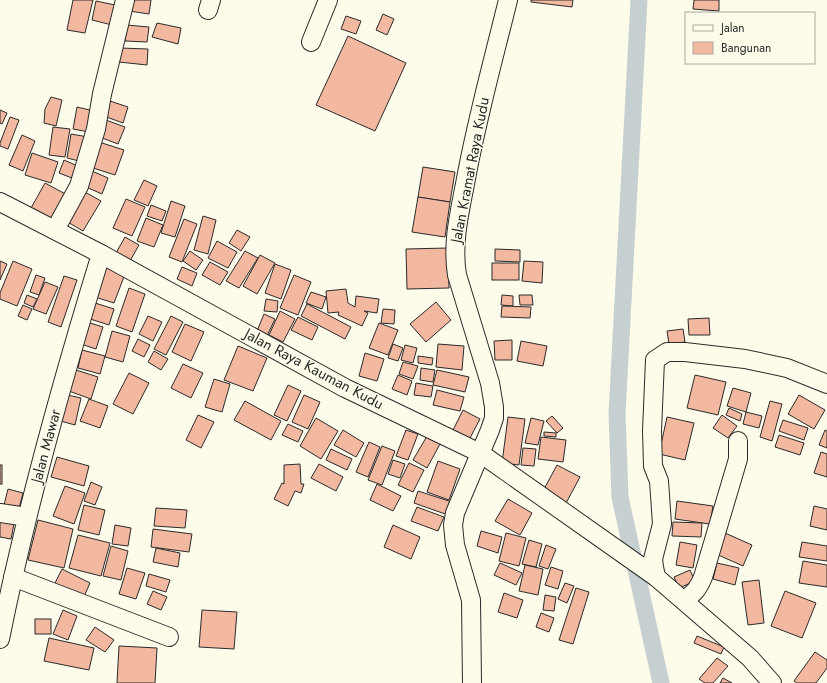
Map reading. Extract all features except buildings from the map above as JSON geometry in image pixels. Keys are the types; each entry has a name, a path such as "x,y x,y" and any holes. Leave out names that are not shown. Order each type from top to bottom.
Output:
{"street":[{"path":"55,230 79,186 96,129 102,94 126,0"},
{"path":"311,42 328,0"},
{"name":"Jalan Kramat Raya Kudu","path":"472,683 471,600 455,545 452,525 455,513 494,418 494,407 490,383 457,275 455,263 455,240 469,162 508,0"},
{"name":"Jalan Raya Kauman Kudu","path":"0,202 101,254 345,388 480,454 656,577"},
{"name":"Jalan Mawar","path":"0,639 12,577 27,517 81,318 101,254"},
{"path":"772,683 750,658 656,577 654,559 662,524 659,481 653,466 652,438 655,360 667,352 685,352 745,359 787,368 827,384"},
{"path":"683,600 698,589 738,459 738,441"},
{"path":"0,513 27,517"},
{"path":"12,577 169,637"}],"waterway":[{"path":"639,0 617,414 620,497 661,683"}]}
